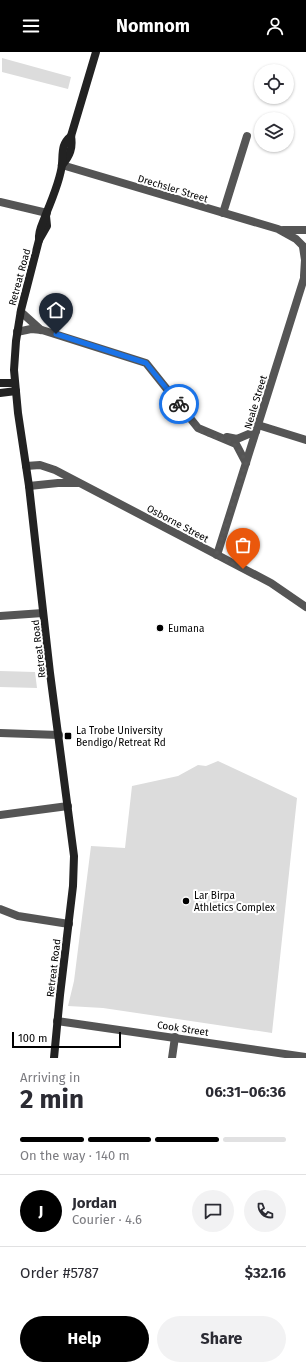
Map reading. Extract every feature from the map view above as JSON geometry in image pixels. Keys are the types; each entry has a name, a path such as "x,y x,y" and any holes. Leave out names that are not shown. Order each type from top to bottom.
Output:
{"street":[{"name":"Retreat Road","path":"54,1058 75,864 43,613 29,486 15,387 14,356 21,312 40,240 40,226 46,214 62,165 61,154 65,141 71,136 96,52"},
{"path":"223,213 246,136"},
{"name":"Drechsler Street","path":"62,165 278,230 296,239 304,248"},
{"path":"0,202 46,214"},
{"name":"Drechsler Street","path":"278,230 306,230"},
{"name":"Neale Street","path":"216,555 305,274 304,248 302,239 306,230"},
{"path":"21,312 42,330"},
{"path":"17,332 42,330 146,363 198,428 237,446 246,463"},
{"path":"0,383 15,387"},
{"path":"0,393 15,387"},
{"path":"222,438 237,439 257,428 306,440"},
{"name":"Osborne Street","path":"26,466 47,467 283,590 306,607"},
{"name":"Osborne Street","path":"29,486 58,482 80,484"},
{"path":"0,616 43,613"},
{"path":"0,733 59,735"},
{"path":"0,815 68,806"},
{"path":"0,910 25,917 69,924"},
{"name":"Cook Street","path":"57,1021 306,1056"},
{"path":"172,1058 175,1037"}],"shaded area":[{"path":"2,58 71,77 68,89 2,72"},
{"path":"0,671 35,672 37,688 0,687"},
{"name":"Lar Birpa Athletics Complex","path":"218,761 297,798 272,1033 103,1008 68,1006 74,981 91,846 125,848 132,786 178,776 198,765 206,766"}],"way so far":[{"path":"179,404 195,425 201,430 231,442 237,446 246,463 223,539 216,555 243,569"}],"place":[{"name":"Eumana","path":"160,628"},
{"name":"La Trobe University Bendigo/Retreat Rd","path":"68,736"},
{"name":"Lar Birpa Athletics Complex","path":"186,901"}],"route":[{"path":"56,334 141,360 151,367 179,404"}]}
